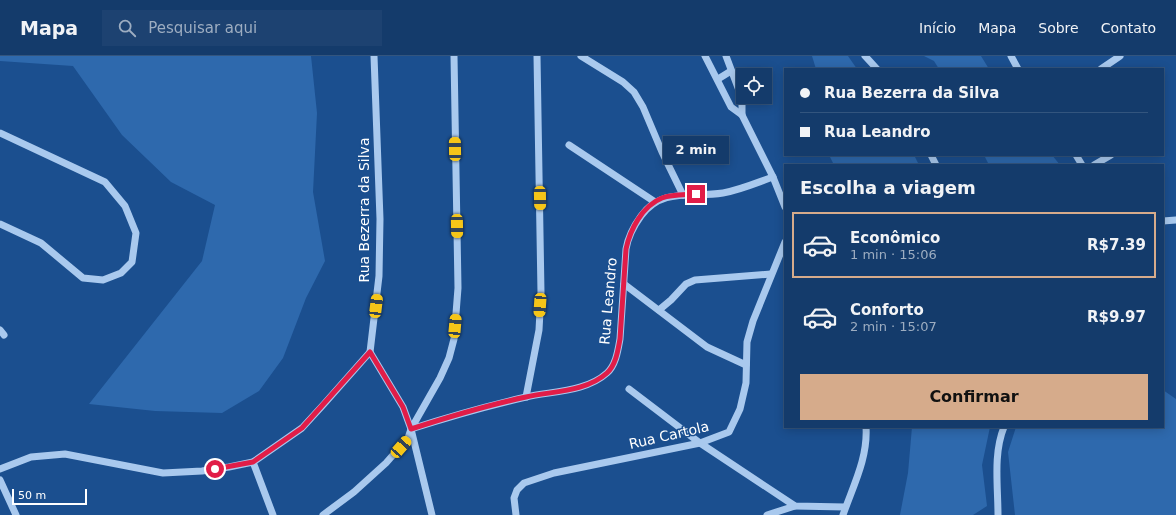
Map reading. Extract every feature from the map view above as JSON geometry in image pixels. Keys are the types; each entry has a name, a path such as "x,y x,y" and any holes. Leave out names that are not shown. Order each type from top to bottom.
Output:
{"street":[{"name":"Rua Bezerra da Silva","path":"370,352 379,276 380,219 374,56"},
{"path":"323,515 354,492 386,463 408,438 411,429 440,378 454,339 458,288 454,56"},
{"path":"526,397 539,330 541,293 537,56"},
{"path":"581,56 623,82 634,92 643,107 662,152 683,195"},
{"path":"705,56 731,107 742,115"},
{"path":"726,56 741,97 742,115 773,177 784,204"},
{"path":"1011,56 1017,68"},
{"path":"1102,68 1120,56"},
{"path":"867,58 876,68"},
{"path":"718,80 731,71"},
{"path":"0,132 105,182 125,206 136,233 132,262 121,273 103,280 83,278 41,243 0,224"},
{"path":"569,145 655,202"},
{"path":"1096,164 1109,156"},
{"name":"Rua Leandro","path":"411,429 526,397 580,387 597,380 608,372 617,354 620,339 628,237 644,211 662,198 683,195 721,193 737,190 773,177"},
{"path":"1164,221 1176,220"},
{"name":"Rua Cartola","path":"516,515 514,498 517,490 524,483 554,473 700,444 729,432 740,409 746,383 747,342 753,321 784,244"},
{"path":"659,310 689,282 695,280 771,274"},
{"path":"624,284 707,347 746,365"},
{"path":"0,470 31,457 65,454 163,474 202,471 253,462 302,428 370,352 403,407 411,429 432,515"},
{"path":"629,389 700,444 795,506"},
{"path":"843,515 864,457 867,437 866,428"},
{"path":"998,515 997,461 1000,438 1004,428"},
{"path":"253,462 273,515"},
{"path":"0,480 16,515"},
{"path":"767,515 795,506 845,507"}],"shaded area":[{"path":"0,56 311,56 317,113 313,192 325,261 306,298 283,358 259,391 222,413 155,411 89,404 202,261 215,205 171,182 122,135 73,66 0,61"},
{"path":"812,56 848,56 856,68 816,68"},
{"path":"924,56 981,56 988,68 938,68 934,61"},
{"path":"830,156 914,156 918,164 834,164"},
{"path":"984,156 1053,156 1059,164 988,164"},
{"path":"1164,391 1176,399 1176,515 1015,515 1008,452 1016,428 1164,428"},
{"path":"912,428 990,428 982,465 987,506 973,515 900,515 908,473"}],"route":[{"path":"215,469 253,462 302,428 370,352 403,407 411,429 438,420 526,397 580,387 597,380 608,372 617,354 620,339 628,237 644,211 655,202 662,198 672,196 696,194"}]}
